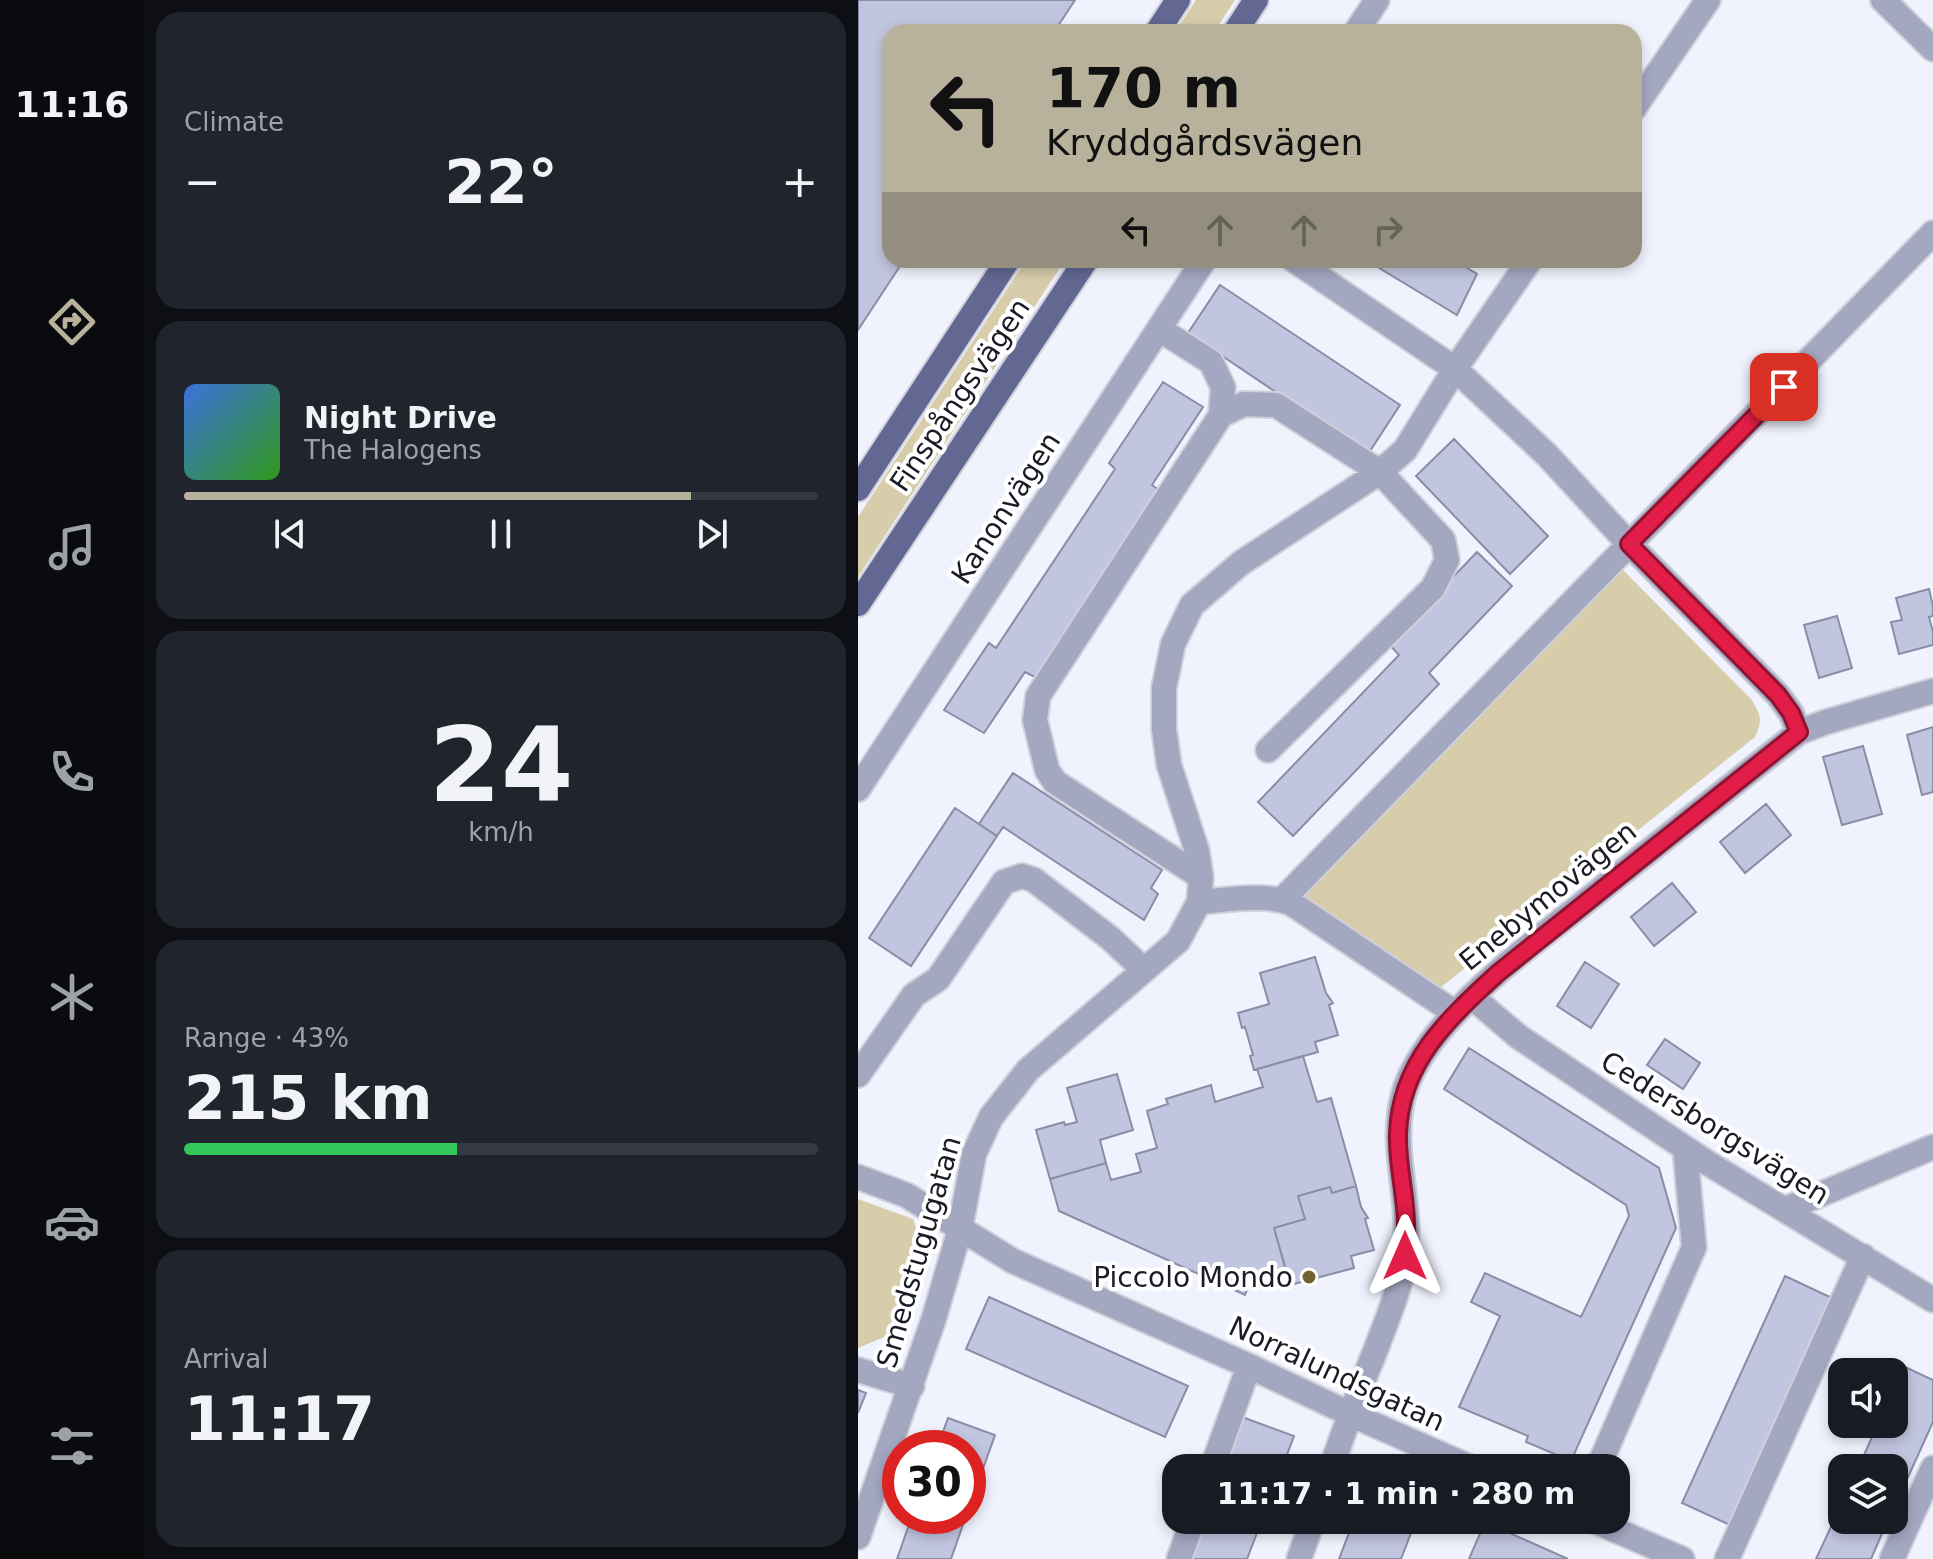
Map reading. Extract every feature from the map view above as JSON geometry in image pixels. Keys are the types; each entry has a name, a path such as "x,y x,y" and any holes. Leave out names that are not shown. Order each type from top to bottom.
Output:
{"main road":[{"path":"1162,24 1178,0"},
{"path":"1240,24 1256,0"},
{"name":"Finspångsvägen","path":"858,489 1003,268"},
{"name":"Finspångsvägen","path":"858,604 1081,268"}],"street":[{"path":"1361,24 1377,0"},
{"path":"1642,96 1708,0"},
{"path":"1883,0 1933,49"},
{"path":"1199,902 1258,897 1282,900 1933,233"},
{"name":"Kanonvägen","path":"858,789 1199,268"},
{"path":"1306,268 1455,369 1547,455 1629,544 1778,695 1791,713 1799,732"},
{"name":"Smedstugugatan","path":"858,1537 934,1318 960,1229 974,1154 991,1117 1028,1070 1178,941 1199,902 1201,877 1197,851 1169,765 1164,729 1164,688 1173,644 1192,605 1241,563 1380,472 1405,450 1455,369 1524,268"},
{"path":"1159,329 1211,362 1223,387 1221,415 1038,696 1035,720 1047,770 1055,782 1201,877"},
{"path":"1221,415 1244,404 1276,405 1380,472 1443,540 1447,560 1433,588 1268,750"},
{"name":"Enebymovägen","path":"1336,1454 1397,1292 1405,1256 1406,1224 1398,1133 1404,1093 1417,1063 1436,1034 1498,973 1799,732 1933,691"},
{"path":"858,1075 914,995 938,979 1004,882 1022,876 1034,880 1110,938 1144,970"},
{"name":"Cedersborgsvägen","path":"1282,900 1519,1037 1685,1148 1933,1300"},
{"path":"1786,1209 1933,1147"},
{"path":"1604,1454 1694,1247 1685,1148"},
{"name":"Norralundsgatan","path":"858,1177 906,1195 1013,1261 1440,1454"},
{"path":"1727,1559 1863,1256"},
{"path":"1217,1454 1249,1366"},
{"path":"858,1370 912,1386"},
{"path":"1892,1559 1933,1468"},
{"path":"1179,1559 1188,1534"},
{"path":"1299,1559 1308,1534"},
{"path":"1624,1534 1682,1559"}],"shaded area":[{"path":"1196,0 1235,0 1219,24 1180,24"},
{"path":"1021,268 1060,268 858,577 858,517"},
{"path":"1618,565 1751,699 1760,717 1755,737 1440,988 1301,895"},
{"path":"858,1199 913,1219 921,1242 889,1335 858,1348"}],"building":[{"path":"858,0 1075,0 1059,24 882,24 882,268 899,268 858,330"},
{"path":"1379,268 1467,268 1477,274 1457,315"},
{"path":"1220,285 1400,405 1368,454 1188,333"},
{"path":"1163,382 1203,407 1152,485 1160,491 1037,678 1025,672 984,733 944,710 989,643 996,648 1115,469 1109,463"},
{"path":"1454,439 1548,536 1510,574 1416,476"},
{"path":"1477,552 1512,586 1429,673 1439,684 1293,836 1258,802 1399,655 1389,644"},
{"path":"1929,589 1933,606 1933,616 1929,617 1933,645 1899,654 1891,622 1902,620 1896,598"},
{"path":"1837,616 1852,668 1819,678 1804,625"},
{"path":"1933,727 1933,792 1922,795 1907,735"},
{"path":"1863,746 1882,814 1842,825 1823,757"},
{"path":"1013,773 1162,870 1151,888 1158,894 1144,920 1003,827 997,836 979,824"},
{"path":"1766,804 1791,835 1745,873 1720,842"},
{"path":"955,808 997,836 911,966 869,938"},
{"path":"1672,883 1696,912 1654,946 1631,917"},
{"path":"1315,957 1326,993 1333,1003 1329,1005 1338,1035 1315,1042 1318,1052 1254,1070 1250,1056 1253,1055 1238,1013 1269,1004 1260,973"},
{"path":"1585,962 1619,984 1591,1028 1557,1006"},
{"path":"1665,1039 1700,1063 1683,1089 1647,1065"},
{"path":"1469,1048 1659,1168 1676,1228 1574,1454 1554,1454 1526,1442 1528,1436 1459,1407 1500,1316 1471,1302 1485,1273 1581,1317 1629,1216 1626,1205 1444,1089"},
{"path":"1303,1056 1317,1102 1331,1098 1356,1186 1332,1193 1330,1187 1298,1196 1305,1219 1274,1228 1286,1270 1251,1280 1245,1295 1059,1211 1050,1179 1106,1163 1111,1180 1141,1172 1136,1154 1157,1148 1147,1111 1168,1104 1166,1099 1211,1085 1215,1102 1263,1087 1257,1069"},
{"path":"1117,1074 1133,1130 1100,1140 1106,1163 1050,1179 1036,1130 1064,1122 1065,1125 1077,1122 1067,1088"},
{"path":"1356,1186 1361,1207 1368,1218 1365,1219 1374,1250 1351,1256 1354,1268 1290,1285 1274,1228 1305,1219 1298,1196 1330,1187 1332,1193"},
{"path":"1785,1276 1832,1298 1730,1525 1682,1503"},
{"path":"989,1297 1188,1386 1165,1437 966,1349"},
{"path":"1908,1368 1933,1380 1933,1422 1908,1477 1908,1454 1864,1454 1872,1438 1908,1438"},
{"path":"858,1390 866,1393 858,1413"},
{"path":"1242,1417 1294,1436 1287,1454 1228,1454"},
{"path":"948,1418 981,1430 944,1430"},
{"path":"986,1432 995,1435 986,1460"},
{"path":"1828,1533 1882,1534 1871,1559 1816,1559"},
{"path":"906,1534 960,1534 951,1559 897,1559"},
{"path":"1198,1534 1257,1534 1247,1559 1188,1559"},
{"path":"1349,1534 1411,1534 1401,1559 1339,1559"},
{"path":"1480,1534 1512,1534 1568,1559 1469,1559"}],"place":[{"name":"Piccolo Mondo","path":"1309,1277"}],"route":[{"path":"1405,1256 1406,1224 1398,1133 1404,1093 1417,1063 1436,1034 1498,973 1799,732 1791,713 1778,695 1629,544 1784,387"}]}
